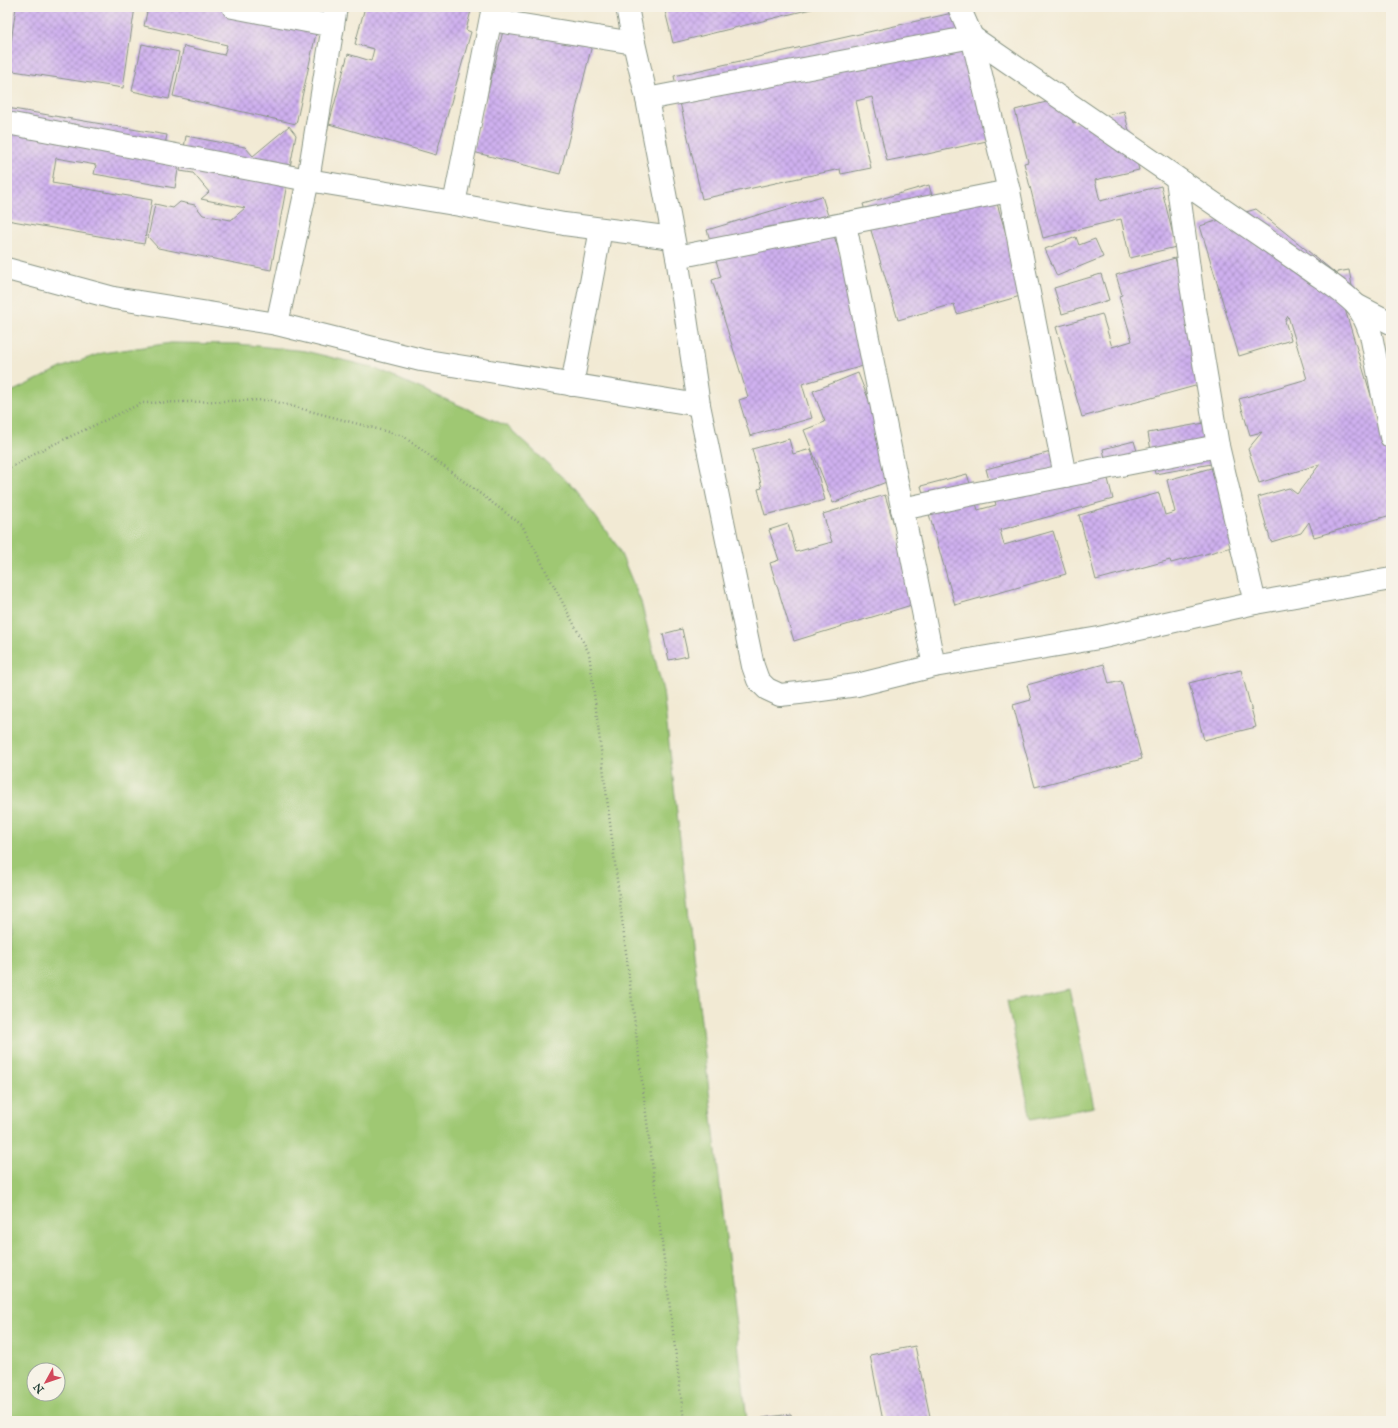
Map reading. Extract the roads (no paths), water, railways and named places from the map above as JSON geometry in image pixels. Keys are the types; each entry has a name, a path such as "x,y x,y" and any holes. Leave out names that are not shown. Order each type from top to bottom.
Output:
{"street":[{"path":"232,7 335,16 308,180 277,324"},
{"path":"627,7 647,99 675,248 699,405 753,666 758,680 767,689 780,695 799,694 857,685 934,666 1099,638 1255,603 1391,579"},
{"path":"959,7 972,37 1008,191 1065,476"},
{"path":"454,204 492,14 634,44"},
{"path":"647,99 972,37 1312,271 1342,292 1356,305 1366,321 1371,335 1391,437"},
{"path":"7,123 308,180 601,229 675,248 845,224 1008,191"},
{"path":"1177,178 1192,291 1218,446 1255,603"},
{"path":"845,224 934,666"},
{"path":"572,385 601,229"},
{"path":"7,269 114,298 277,324 421,360 699,405"},
{"path":"1356,305 1391,323"},
{"path":"902,509 1218,446"}]}
